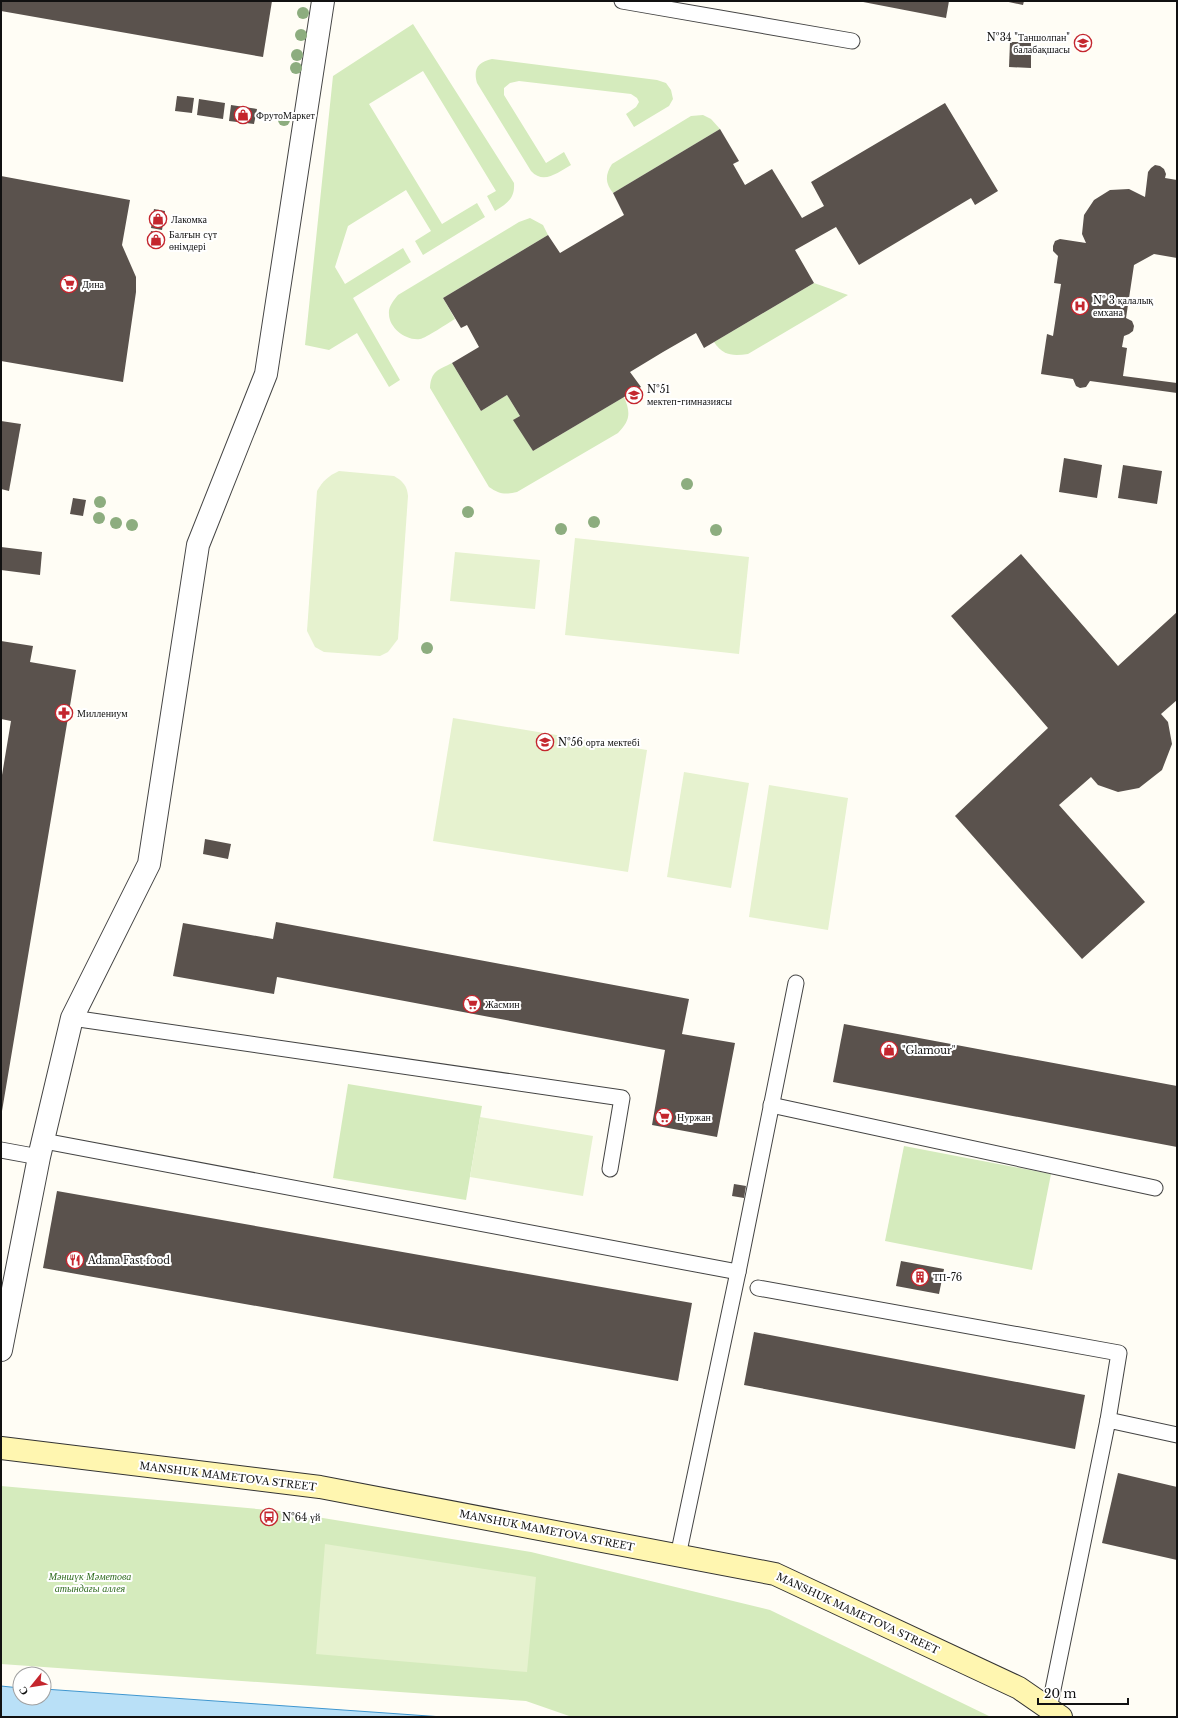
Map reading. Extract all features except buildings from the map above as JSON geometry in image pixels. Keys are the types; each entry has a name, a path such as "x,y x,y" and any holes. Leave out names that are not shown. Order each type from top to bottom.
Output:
{"street":[{"path":"1,1350 42,1149 72,1018 149,864 198,545 266,374 323,1"},
{"name":"MANSHUK MAMETOVA STREET","path":"1,1448 320,1487 775,1574 1019,1688 1055,1713"}],"lane":[{"path":"622,1 852,41"},
{"path":"678,1556 738,1272 796,983"},
{"path":"72,1018 622,1098 610,1168"},
{"path":"771,1105 1155,1188"},
{"path":"1,1150 42,1149 738,1272"},
{"path":"758,1288 1119,1353 1055,1713"},
{"path":"1108,1420 1177,1435"}],"green space":[{"path":"413,24 514,183 514,188 510,200 495,211 487,196 496,191 423,71 369,104 442,224 477,203 485,217 423,255 415,241 431,231 406,190 348,226 335,267 345,284 403,248 411,262 353,298 400,380 389,387 357,333 329,350 305,345 333,76"},
{"path":"492,59 657,80 666,83 671,90 673,99 669,106 634,127 626,114 636,107 639,102 637,98 631,94 519,81 510,83 504,88 504,95 546,163 564,152 571,165 551,176 541,177 531,171 477,83 476,70 480,64"},
{"path":"703,115 711,119 720,129 613,193 607,182 607,175 612,164 691,116"},
{"path":"530,218 543,225 548,235 443,298 455,319 420,339 404,336 395,329 390,319 389,309 398,295 519,222"},
{"path":"814,283 848,295 748,354 733,355 717,347 714,342"},
{"path":"452,363 481,411 507,395 520,416 514,420 533,451 624,397 628,408 627,421 618,433 517,492 506,494 499,492 489,487 430,388 434,374"},
{"path":"339,471 394,476 404,484 407,489 408,496 398,639 388,652 380,656 324,652 315,647 307,631 317,491 326,479"},
{"path":"575,538 749,557 739,654 565,635"},
{"path":"455,552 540,560 535,609 450,601"},
{"path":"453,718 647,750 628,872 433,841"},
{"path":"684,772 749,783 731,888 667,877"},
{"path":"769,785 848,798 828,930 749,917"},
{"path":"348,1084 482,1106 466,1200 333,1178"},
{"path":"480,1117 593,1136 583,1196 470,1177"},
{"path":"904,1146 1051,1174 1032,1270 885,1241"},
{"name":"Мәншүк Мәметова атындағы аллея","path":"1,1486 280,1511 531,1552 770,1610 991,1717 572,1717 526,1701 52,1668 52,1666 1,1664"},
{"path":"325,1544 536,1577 527,1672 316,1654"}],"water":[{"path":"1,1686 12,1687 12,1706 52,1706 52,1690 443,1717 1,1717"}],"place":[{"name":"№34 \"Таншолпан\" балабақшасы","path":"1083,43"},
{"name":"ФрутоМаркет","path":"243,115"},
{"name":"Лакомка","path":"158,219"},
{"name":"Балғын сүт өнімдері","path":"156,240"},
{"name":"Дина","path":"69,284"},
{"name":"№ 3 қалалық емхана","path":"1080,306"},
{"name":"№51 мектеп-гимназиясы","path":"634,395"},
{"name":"Миллениум","path":"64,713"},
{"name":"№56 орта мектебі","path":"545,742"},
{"name":"Жасмин","path":"472,1004"},
{"name":"\"Glamour\"","path":"889,1050"},
{"name":"Нуржан","path":"664,1117"},
{"name":"Adana Fast food","path":"75,1260"},
{"name":"ТП-76","path":"920,1277"},
{"name":"№64 үй","path":"269,1517"}]}
